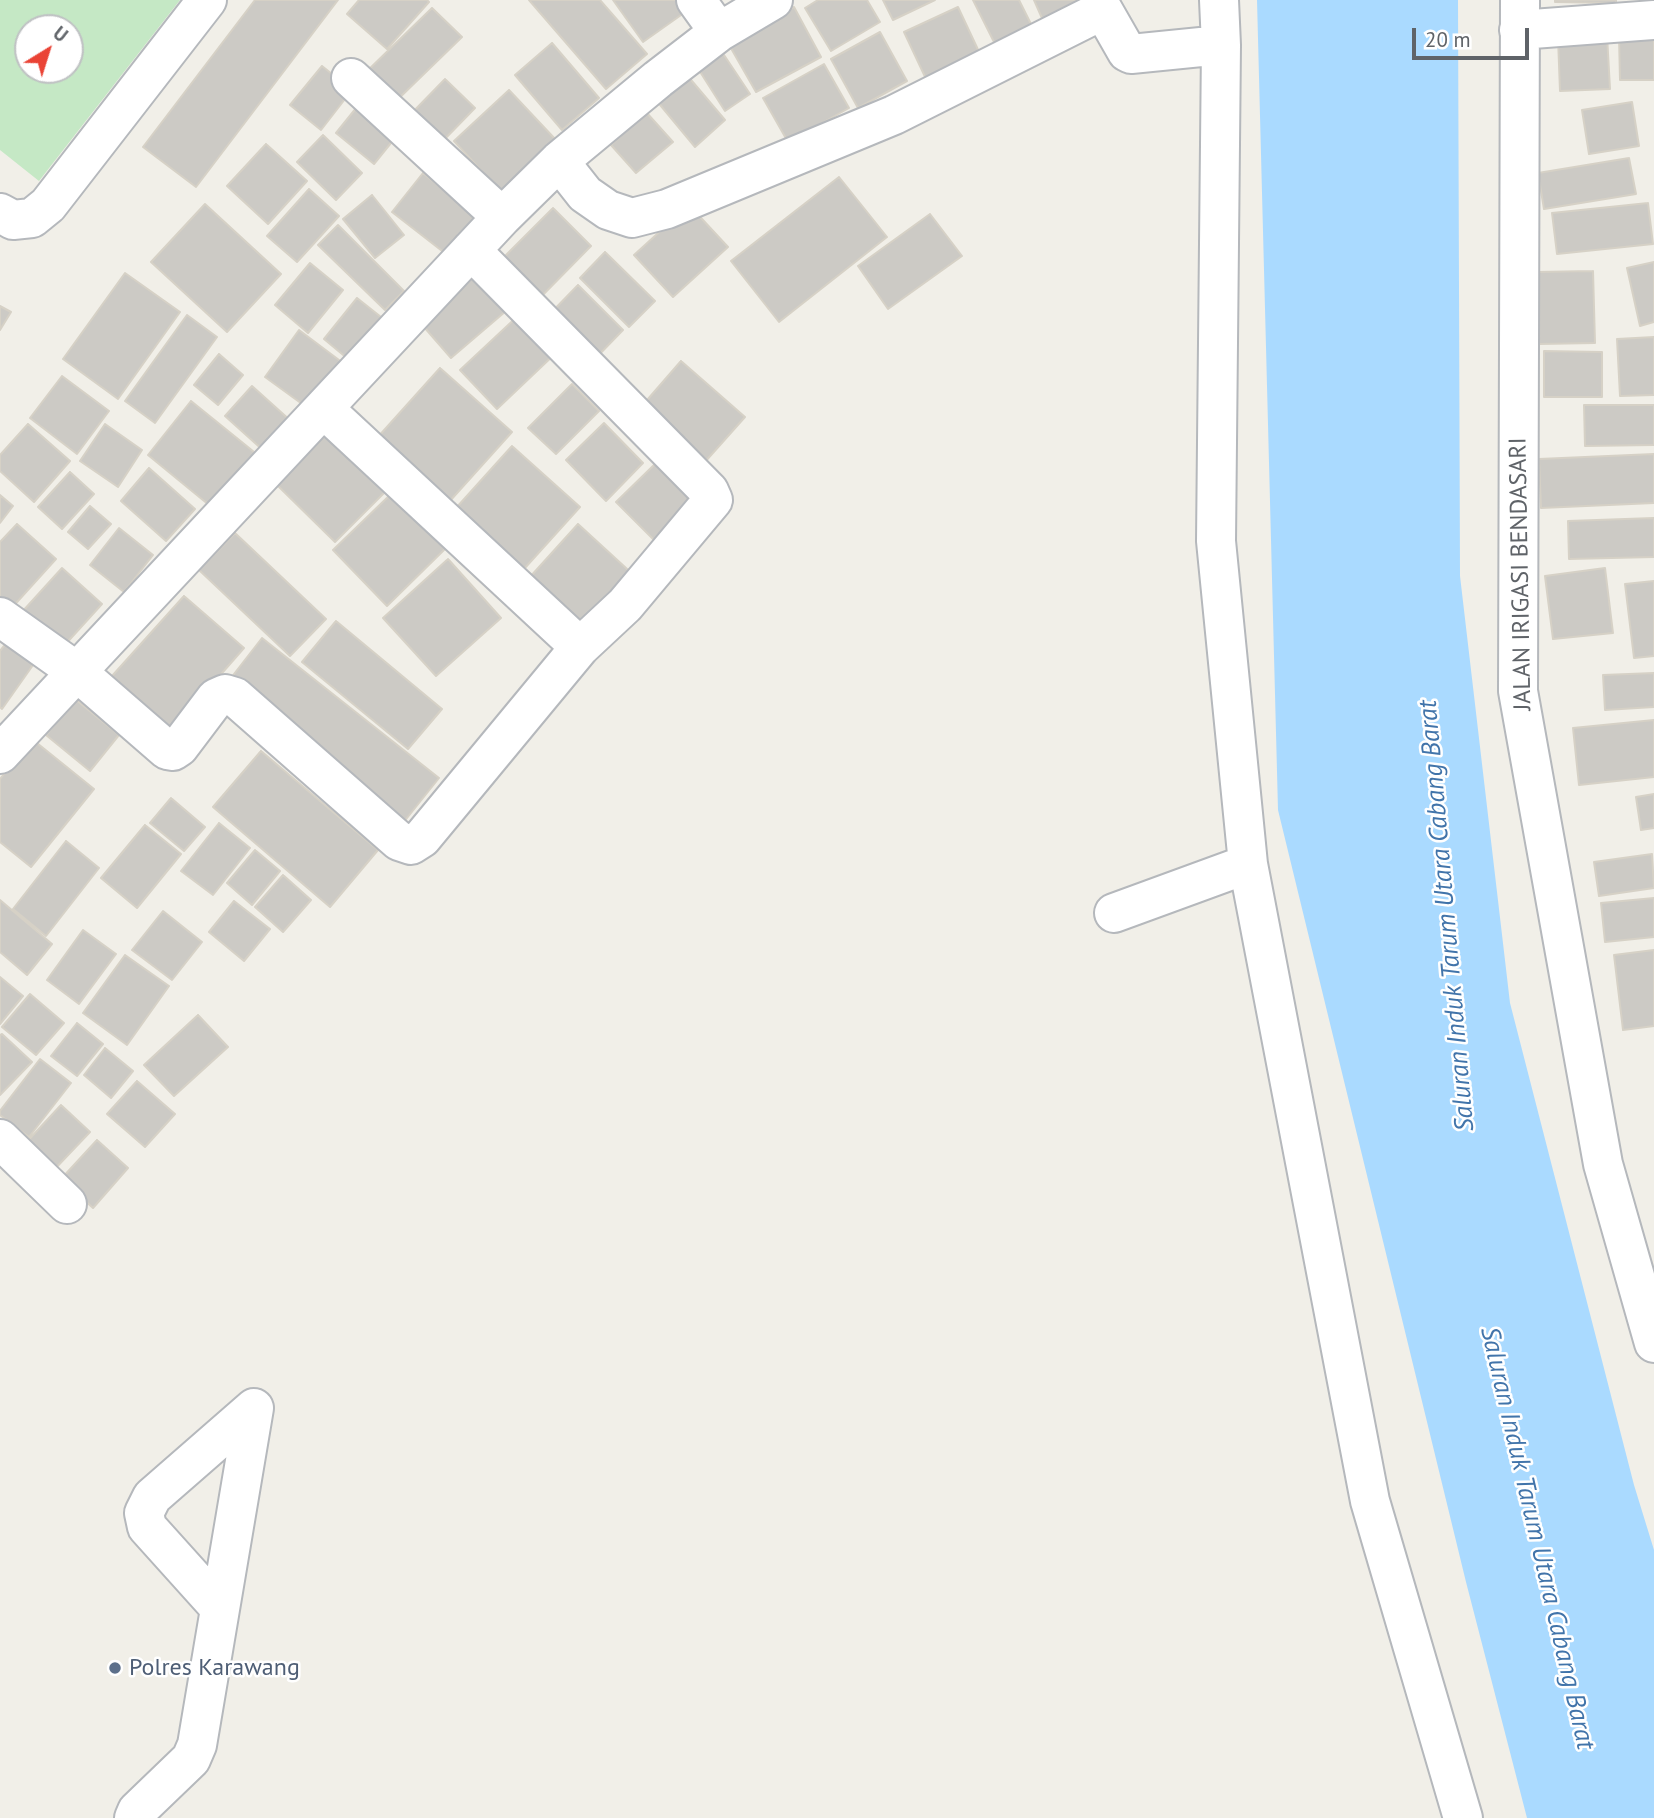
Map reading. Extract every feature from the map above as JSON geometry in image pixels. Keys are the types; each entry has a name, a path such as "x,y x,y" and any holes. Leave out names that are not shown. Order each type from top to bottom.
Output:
{"street":[{"path":"0,213 13,220 32,218 48,205 207,0"},
{"path":"696,0 719,32"},
{"path":"0,754 324,410 502,216 559,161 657,79 719,32 773,0"},
{"path":"1219,0 1221,45 1216,541 1248,864 1370,1501 1463,1818"},
{"path":"559,161 585,194 608,210 632,218 667,209 894,115 1103,10 1127,52 1131,54 1221,45"},
{"path":"1519,15 1654,20"},
{"name":"JALAN IRIGASI BENDASARI","path":"1519,15 1518,691 1603,1164 1654,1343"},
{"path":"351,78 502,216"},
{"path":"0,617 76,671 167,750 173,751 179,747 216,698 225,694 235,697 399,841 411,845 422,838 580,647 625,605 713,500 709,491 471,250"},
{"path":"324,410 580,647"},
{"path":"1114,913 1248,864"},
{"path":"0,1139 67,1204"},
{"path":"134,1818 137,1811 191,1759 197,1745 219,1607"}],"green space":[{"path":"0,0 180,0 39,181 0,150"}],"water":[{"name":"Saluran Induk Tarum Utara Cabang Barat","path":"1257,0 1458,0 1460,576 1510,1003 1634,1485 1654,1550 1654,1818 1527,1818 1466,1582 1278,810"}],"building":[{"path":"255,0 338,0 196,187 143,147"},
{"path":"359,0 429,2 387,49 347,14"},
{"path":"529,0 600,0 647,54 606,89"},
{"path":"613,0 685,0 691,8 643,42"},
{"path":"818,0 867,0 880,22 831,51 805,8"},
{"path":"883,0 935,0 893,20"},
{"path":"973,0 1019,0 1034,30 997,48"},
{"path":"1034,0 1089,0 1045,25"},
{"path":"1616,0 1616,3 1555,2"},
{"path":"794,7 821,57 756,92 728,43"},
{"path":"958,7 981,56 927,81 904,32"},
{"path":"432,8 462,37 392,105 363,75"},
{"path":"880,32 907,81 858,108 831,59"},
{"path":"1607,35 1610,89 1560,91 1558,38"},
{"path":"1654,35 1654,80 1620,80 1619,36"},
{"path":"552,43 599,98 562,130 515,75"},
{"path":"722,52 750,94 725,111 697,67"},
{"path":"824,64 849,108 788,142 763,98"},
{"path":"322,66 352,90 321,130 290,105"},
{"path":"686,74 725,120 695,147 656,100"},
{"path":"445,79 475,108 438,146 408,117"},
{"path":"509,90 556,140 500,191 454,141"},
{"path":"1632,102 1639,146 1589,154 1582,110"},
{"path":"357,107 395,138 374,164 336,133"},
{"path":"646,112 673,142 636,173 611,145"},
{"path":"323,135 362,173 336,200 297,162"},
{"path":"266,144 307,181 268,224 227,186"},
{"path":"1629,158 1636,194 1544,209 1538,173"},
{"path":"423,173 476,217 446,254 392,212"},
{"path":"839,177 887,237 779,322 731,261"},
{"path":"309,189 339,216 297,262 267,236"},
{"path":"372,195 404,235 375,258 343,219"},
{"path":"1648,203 1653,244 1557,254 1552,213"},
{"path":"205,204 281,274 227,332 151,262"},
{"path":"689,205 728,247 673,297 634,255"},
{"path":"553,208 591,246 530,308 494,267"},
{"path":"930,214 962,256 888,309 858,266"},
{"path":"338,225 404,291 385,310 318,245"},
{"path":"605,252 655,301 629,327 580,278"},
{"path":"1654,262 1654,322 1640,326 1627,268"},
{"path":"310,263 343,290 308,333 275,305"},
{"path":"480,267 513,305 451,358 417,319"},
{"path":"1593,271 1595,343 1539,344 1537,272"},
{"path":"125,273 180,312 118,399 63,359"},
{"path":"578,285 623,330 589,365 544,320"},
{"path":"357,298 381,317 348,359 324,339"},
{"path":"0,306 11,312 0,330"},
{"path":"521,313 558,351 497,409 460,370"},
{"path":"187,315 217,337 155,423 125,401"},
{"path":"299,330 343,363 309,409 265,377"},
{"path":"1654,337 1654,395 1620,396 1617,339"},
{"path":"1544,351 1602,352 1602,397 1544,397"},
{"path":"219,354 243,375 218,405 194,385"},
{"path":"681,361 745,417 704,463 641,407"},
{"path":"440,368 512,432 440,512 368,448"},
{"path":"62,376 109,411 77,454 30,418"},
{"path":"572,384 599,411 556,454 528,428"},
{"path":"252,386 292,422 265,452 225,416"},
{"path":"191,401 264,460 220,514 148,455"},
{"path":"1584,405 1654,405 1654,445 1585,446"},
{"path":"604,423 643,463 606,501 566,460"},
{"path":"28,424 70,461 34,502 0,471 0,455"},
{"path":"105,424 142,450 118,487 80,461"},
{"path":"329,431 387,490 335,542 276,484"},
{"path":"512,446 580,507 515,579 447,518"},
{"path":"1654,454 1654,503 1541,508 1539,459"},
{"path":"655,464 697,507 658,544 616,502"},
{"path":"149,468 195,509 166,541 121,501"},
{"path":"70,472 94,494 62,529 38,507"},
{"path":"391,494 445,549 387,606 333,550"},
{"path":"0,495 13,506 0,523"},
{"path":"90,506 111,524 88,549 68,532"},
{"path":"1654,518 1654,557 1569,559 1568,521"},
{"path":"17,524 56,559 8,612 0,605 0,542"},
{"path":"578,524 638,579 581,642 520,588"},
{"path":"119,528 153,555 124,592 90,565"},
{"path":"235,533 326,619 290,656 199,570"},
{"path":"448,559 501,618 436,676 383,618"},
{"path":"62,568 102,604 62,648 22,612"},
{"path":"1605,568 1613,633 1553,639 1545,576"},
{"path":"1654,581 1654,656 1634,658 1625,584"},
{"path":"184,596 244,648 173,729 112,676"},
{"path":"336,621 442,709 408,749 302,662"},
{"path":"10,638 38,658 2,709 0,651"},
{"path":"262,638 439,778 403,823 227,683"},
{"path":"1654,673 1654,707 1605,710 1603,675"},
{"path":"75,699 119,735 90,771 46,735"},
{"path":"1654,720 1654,777 1579,785 1573,728"},
{"path":"32,739 94,789 31,867 0,842 0,779"},
{"path":"261,751 378,850 330,907 213,807"},
{"path":"1654,794 1654,828 1641,830 1636,797"},
{"path":"171,798 205,827 184,851 150,823"},
{"path":"219,823 250,848 213,895 181,871"},
{"path":"145,825 181,854 137,908 101,878"},
{"path":"66,841 99,868 46,936 13,909"},
{"path":"255,850 280,871 252,905 227,883"},
{"path":"1652,854 1654,888 1599,896 1594,862"},
{"path":"283,875 311,900 283,932 255,907"},
{"path":"1654,898 1654,937 1605,942 1601,903"},
{"path":"0,900 52,944 27,975 0,952"},
{"path":"234,901 270,929 244,961 209,932"},
{"path":"163,911 202,942 172,980 132,950"},
{"path":"83,930 116,954 79,1004 47,980"},
{"path":"1654,950 1654,1026 1623,1030 1614,955"},
{"path":"125,955 169,986 127,1045 83,1013"},
{"path":"0,977 23,996 0,1024"},
{"path":"30,994 64,1023 36,1055 2,1027"},
{"path":"198,1015 228,1047 174,1096 144,1065"},
{"path":"77,1023 103,1044 77,1076 51,1056"},
{"path":"0,1035 32,1062 0,1095"},
{"path":"105,1048 133,1071 111,1098 84,1075"},
{"path":"40,1059 71,1083 29,1137 0,1115 0,1111"},
{"path":"137,1081 175,1114 145,1147 107,1114"},
{"path":"61,1105 90,1132 51,1173 22,1147"},
{"path":"97,1140 128,1168 93,1208 61,1179"}],"place":[{"name":"Polres Karawang","path":"115,1668"}]}
